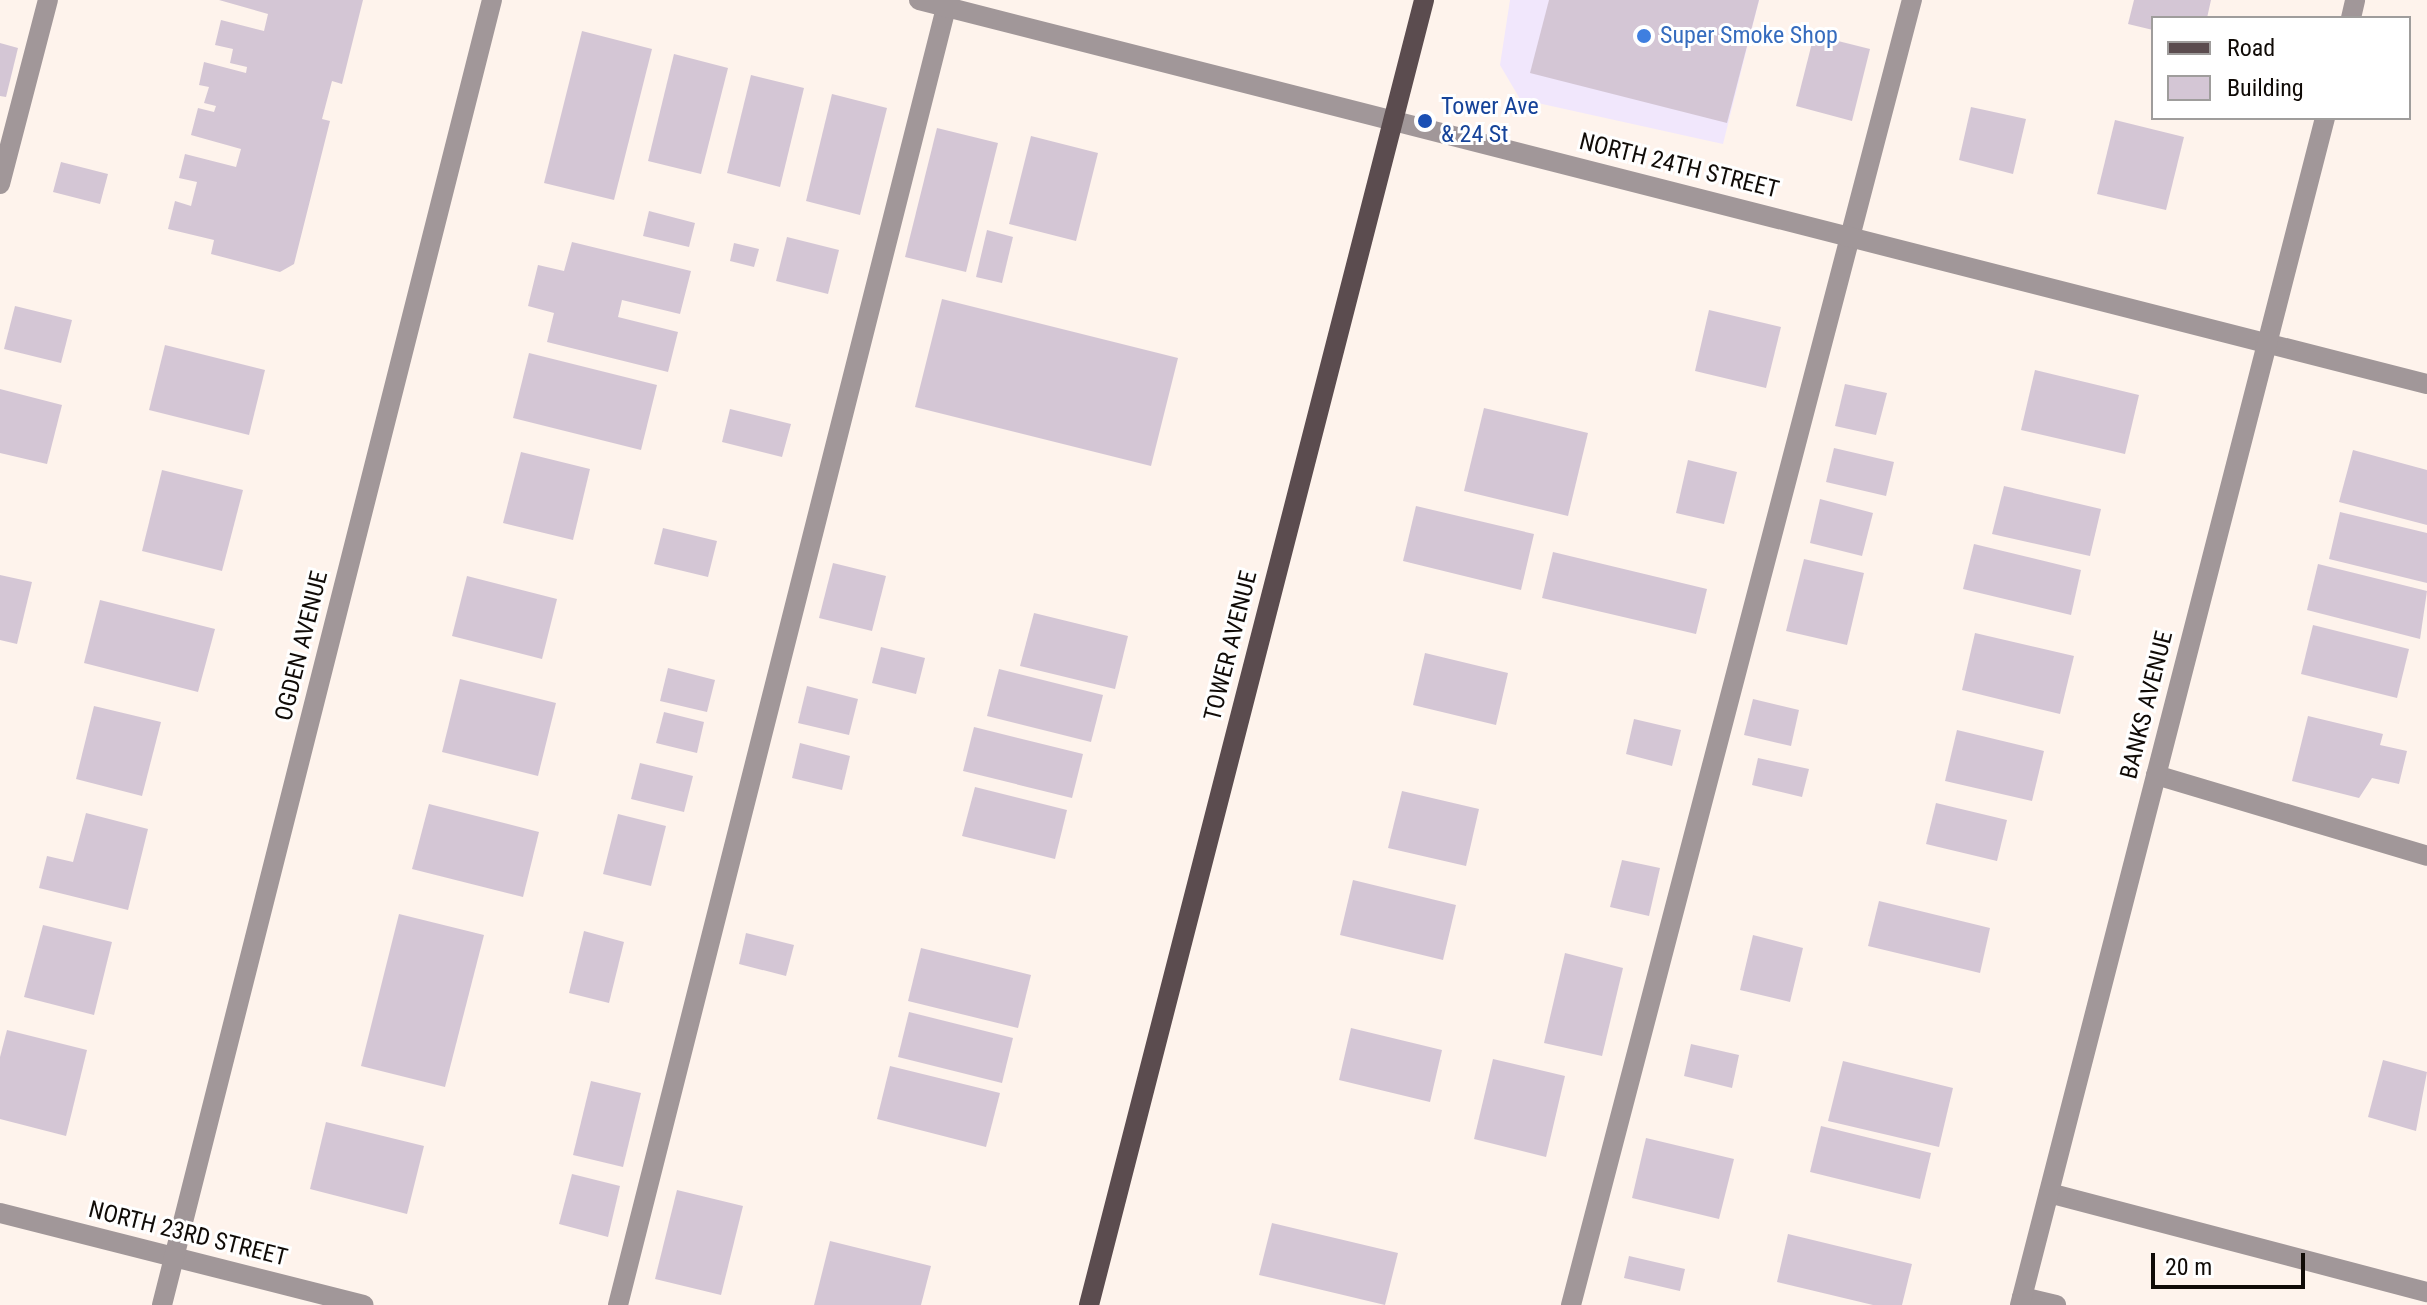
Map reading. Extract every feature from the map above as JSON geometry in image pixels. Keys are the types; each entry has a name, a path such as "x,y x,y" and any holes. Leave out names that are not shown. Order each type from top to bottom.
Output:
{"main road":[{"name":"TOWER AVENUE","path":"1089,1305 1424,0"}],"street":[{"path":"0,184 48,0"},
{"name":"OGDEN AVENUE","path":"162,1305 492,0"},
{"name":"NORTH 24TH STREET","path":"919,0 947,4 2427,384"},
{"path":"1571,1305 1912,0"},
{"path":"618,1305 947,4"},
{"name":"BANKS AVENUE","path":"2021,1301 2324,120"},
{"path":"2156,775 2427,856"},
{"path":"2049,1193 2427,1292"},
{"name":"NORTH 23RD STREET","path":"0,1213 364,1305"},
{"path":"2021,1301 2056,1305"}],"shaded area":[{"name":"Super Smoke Shop","path":"1510,0 1759,0 1723,144 1520,99 1500,65"}],"building":[{"path":"219,0 363,0 342,84 332,81 322,119 330,121 294,264 280,272 211,254 214,240 168,229 175,201 191,206 197,182 179,178 185,154 236,167 241,149 191,135 198,108 214,112 216,106 204,103 209,87 199,85 204,62 246,73 247,67 230,63 233,49 215,45 221,20 264,31 268,14"},
{"name":"Super Smoke Shop","path":"1549,0 1759,0 1727,123 1530,73"},
{"path":"2134,0 2211,0 2207,16 2151,16 2151,30 2128,24"},
{"path":"582,31 652,49 614,200 544,183"},
{"path":"1814,35 1870,49 1852,121 1796,106"},
{"path":"0,43 18,48 6,97 0,96"},
{"path":"674,54 728,68 701,174 648,161"},
{"path":"751,75 804,88 780,187 727,173"},
{"path":"832,94 887,108 860,215 806,201"},
{"path":"1971,107 2026,119 2013,174 1959,160"},
{"path":"2115,120 2184,137 2166,210 2097,194"},
{"path":"937,128 998,143 966,272 905,257"},
{"path":"1031,136 1098,153 1076,241 1009,224"},
{"path":"61,162 108,174 100,204 53,192"},
{"path":"649,211 695,223 689,247 643,236"},
{"path":"987,230 1013,237 1002,283 976,277"},
{"path":"787,237 839,250 828,294 776,281"},
{"path":"572,242 691,271 680,314 622,300 618,317 678,332 668,372 547,342 554,313 528,306 538,265 564,271"},
{"path":"734,243 759,249 754,267 730,261"},
{"path":"942,299 1178,358 1151,466 915,407"},
{"path":"15,306 72,320 61,363 4,349"},
{"path":"1709,310 1781,327 1766,388 1695,371"},
{"path":"165,345 265,370 249,435 149,410"},
{"path":"529,353 657,385 641,450 513,418"},
{"path":"2035,370 2139,395 2125,454 2021,430"},
{"path":"1845,384 1887,393 1876,435 1835,426"},
{"path":"0,389 62,405 47,464 0,453"},
{"path":"1484,408 1588,433 1568,516 1464,491"},
{"path":"730,409 791,424 782,457 722,442"},
{"path":"1834,448 1894,462 1886,496 1826,482"},
{"path":"2353,450 2427,470 2427,525 2339,502"},
{"path":"521,452 590,469 573,540 503,523"},
{"path":"1688,460 1737,472 1724,524 1676,513"},
{"path":"162,470 243,490 222,571 142,551"},
{"path":"2004,486 2101,509 2090,556 1992,534"},
{"path":"1820,499 1873,513 1862,556 1810,543"},
{"path":"1416,506 1534,534 1521,590 1403,561"},
{"path":"2340,512 2427,533 2427,583 2329,559"},
{"path":"663,528 717,541 708,577 654,564"},
{"path":"1974,544 2081,570 2071,615 1963,589"},
{"path":"1553,552 1707,589 1696,634 1542,598"},
{"path":"1804,559 1864,573 1847,645 1786,631"},
{"path":"833,563 886,576 872,631 819,618"},
{"path":"2318,564 2427,591 2420,639 2307,610"},
{"path":"0,575 32,582 17,644 0,640"},
{"path":"467,576 557,599 542,659 452,636"},
{"path":"100,600 215,629 198,692 84,663"},
{"path":"1034,613 1128,636 1115,689 1020,666"},
{"path":"2313,625 2409,649 2397,698 2301,674"},
{"path":"1975,633 2074,656 2060,714 1962,690"},
{"path":"881,647 925,658 916,694 872,683"},
{"path":"1425,653 1508,673 1496,725 1413,705"},
{"path":"668,668 715,680 707,712 660,701"},
{"path":"999,669 1103,695 1091,742 987,716"},
{"path":"460,679 556,703 538,776 442,752"},
{"path":"807,686 858,699 849,735 798,723"},
{"path":"1753,699 1799,710 1791,746 1744,735"},
{"path":"94,706 161,722 142,796 76,779"},
{"path":"664,712 704,722 697,753 656,743"},
{"path":"2308,716 2383,734 2380,745 2407,751 2399,784 2372,778 2359,798 2292,781"},
{"path":"1634,719 1681,730 1672,766 1626,754"},
{"path":"974,727 1083,754 1072,798 963,771"},
{"path":"1957,730 2044,751 2032,801 1945,781"},
{"path":"800,743 850,756 842,790 792,778"},
{"path":"1758,758 1809,769 1802,797 1752,785"},
{"path":"640,763 693,776 684,812 631,799"},
{"path":"975,787 1067,810 1055,859 962,836"},
{"path":"1402,791 1479,809 1466,866 1388,848"},
{"path":"1936,803 2007,820 1997,861 1926,844"},
{"path":"429,804 539,832 523,897 412,869"},
{"path":"86,813 148,829 128,910 39,888 47,856 73,862"},
{"path":"618,814 666,826 651,886 603,874"},
{"path":"1622,860 1660,868 1649,916 1610,907"},
{"path":"1353,880 1456,905 1443,960 1340,935"},
{"path":"1879,901 1990,928 1980,973 1868,946"},
{"path":"399,914 484,935 445,1087 361,1066"},
{"path":"43,925 112,942 94,1015 24,997"},
{"path":"584,931 624,942 609,1003 569,993"},
{"path":"746,933 794,945 786,976 739,964"},
{"path":"1753,935 1803,948 1790,1002 1740,990"},
{"path":"921,948 1031,975 1018,1028 908,1001"},
{"path":"1565,953 1623,968 1602,1056 1544,1043"},
{"path":"909,1012 1013,1038 1002,1083 898,1057"},
{"path":"1351,1028 1442,1050 1430,1102 1339,1080"},
{"path":"7,1030 87,1050 66,1136 0,1119 0,1057"},
{"path":"1691,1044 1739,1055 1732,1088 1684,1076"},
{"path":"1493,1059 1565,1076 1546,1157 1474,1139"},
{"path":"2383,1060 2427,1072 2416,1131 2368,1117"},
{"path":"1843,1061 1953,1088 1939,1147 1828,1121"},
{"path":"890,1066 1000,1093 986,1147 877,1119"},
{"path":"591,1081 641,1093 623,1167 573,1155"},
{"path":"326,1122 424,1146 407,1214 310,1189"},
{"path":"1821,1126 1931,1153 1920,1199 1810,1172"},
{"path":"1646,1138 1734,1159 1719,1219 1632,1198"},
{"path":"572,1174 620,1186 608,1237 559,1224"},
{"path":"677,1190 743,1206 721,1295 655,1279"},
{"path":"1272,1223 1398,1253 1385,1305 1259,1275"},
{"path":"1788,1234 1912,1264 1902,1305 1873,1305 1777,1282"},
{"path":"830,1241 931,1266 921,1305 814,1305"},
{"path":"1629,1256 1685,1269 1680,1291 1624,1278"}],"place":[{"name":"Super Smoke Shop","path":"1644,36"},
{"name":"Tower Ave & 24 St","path":"1425,121"}]}
